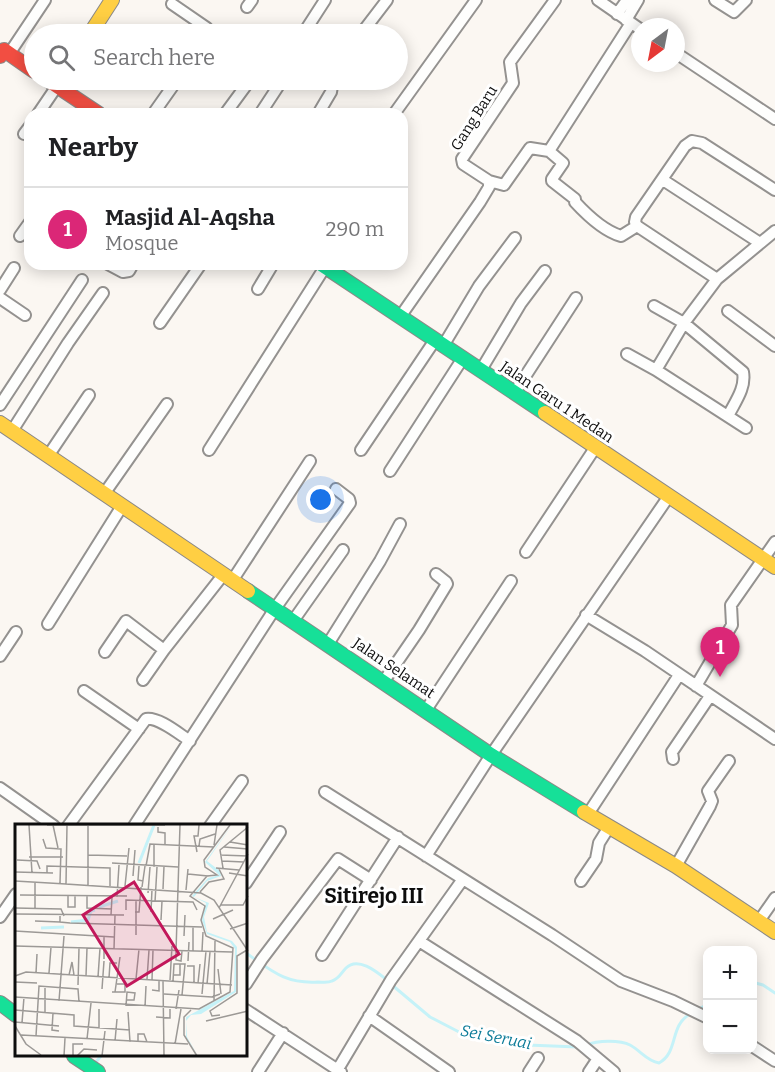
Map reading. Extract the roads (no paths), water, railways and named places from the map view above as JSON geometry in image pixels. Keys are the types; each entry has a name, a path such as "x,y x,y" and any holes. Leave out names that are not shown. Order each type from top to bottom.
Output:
{"street":[{"path":"26,24 45,0"},
{"path":"96,24 112,0"},
{"path":"310,24 325,0"},
{"path":"369,24 387,0"},
{"path":"399,108 476,0"},
{"name":"Gang Baru","path":"489,181 464,164 462,159 513,83 510,62 555,0"},
{"path":"598,0 628,21"},
{"path":"627,0 628,21"},
{"path":"549,151 628,21 638,0"},
{"path":"715,0 734,12 746,0"},
{"path":"172,4 201,24"},
{"path":"24,26 3,52 24,65"},
{"path":"685,59 775,119"},
{"path":"41,108 51,90"},
{"path":"66,90 91,108"},
{"path":"157,108 170,90"},
{"path":"229,108 243,90"},
{"path":"264,108 276,90"},
{"path":"322,108 331,90"},
{"path":"717,279 637,226 636,217 685,146 695,141 702,143 775,190"},
{"path":"400,317 480,202 489,187 489,181 505,185 530,148 549,151 563,163 552,181 575,199 575,202 587,214 621,236 637,226"},
{"path":"663,180 760,243"},
{"path":"20,236 24,230"},
{"path":"656,370 684,323 717,279 775,231"},
{"path":"361,450 515,238"},
{"path":"0,290 14,268"},
{"path":"160,323 197,270"},
{"path":"258,289 269,270"},
{"path":"209,450 321,270"},
{"name":"Jalan Garu 1 Medan","path":"329,270 775,567"},
{"path":"481,370 521,303 545,271"},
{"path":"0,405 82,280"},
{"path":"12,431 103,293"},
{"path":"0,298 25,315"},
{"path":"514,392 576,298"},
{"path":"654,306 684,323 743,372 745,380 742,390 728,416"},
{"path":"728,311 775,345"},
{"path":"627,354 746,428"},
{"path":"390,471 463,358"},
{"path":"48,456 89,395"},
{"path":"104,494 167,404"},
{"name":"Jalan Selamat","path":"0,423 491,755 676,866 775,932"},
{"path":"526,552 596,448"},
{"path":"143,680 164,650 227,578 310,461"},
{"path":"136,824 274,610 349,504 350,500 336,489"},
{"path":"426,856 491,755 669,496"},
{"path":"48,624 122,506"},
{"path":"328,644 380,561 400,524"},
{"path":"696,686 732,625 732,605 775,542"},
{"path":"293,621 343,550"},
{"path":"384,681 447,584 436,574"},
{"path":"426,710 511,581"},
{"path":"586,615 775,739"},
{"path":"105,652 126,621 164,650"},
{"path":"0,656 15,632"},
{"path":"588,814 679,675"},
{"path":"84,691 139,729"},
{"path":"673,759 672,752 710,696"},
{"path":"69,824 146,719 150,718 190,741"},
{"path":"676,866 710,806 712,801 708,791 729,761"},
{"path":"211,824 242,781"},
{"path":"0,788 51,824"},
{"path":"325,792 621,981 700,1014"},
{"path":"581,881 596,859 599,843 609,827"},
{"path":"248,880 279,832"},
{"path":"322,955 398,837"},
{"path":"248,981 338,860 371,880"},
{"path":"248,1011 340,1070 389,983 463,879"},
{"path":"0,916 15,895"},
{"path":"759,921 775,898"},
{"path":"419,941 580,1045 614,1072"},
{"path":"0,1003 15,1014"},
{"path":"369,1016 449,1072"},
{"path":"258,1072 283,1033"},
{"path":"757,1049 775,1061"},
{"path":"529,1072 538,1058"},
{"path":"589,1072 597,1059"}],"waterway":[{"name":"Sei Seruai","path":"248,954 279,975 296,981 330,982 346,968 356,964 367,966 387,980"},
{"name":"Sei Seruai","path":"757,983 775,993"},
{"name":"Sei Seruai","path":"392,985 430,1017 461,1033 527,1045 578,1047"},
{"name":"Sei Seruai","path":"699,1009 703,1007"},
{"name":"Sei Seruai","path":"587,1045 603,1041 626,1043 659,1063 669,1052 679,1025 690,1014"},
{"name":"Sei Seruai","path":"95,1063 100,1057"}],"place":[{"name":"Masjid Al-Aqsha","path":"720,677"}],"district":[{"name":"Sitirejo III","path":"374,896"}]}
